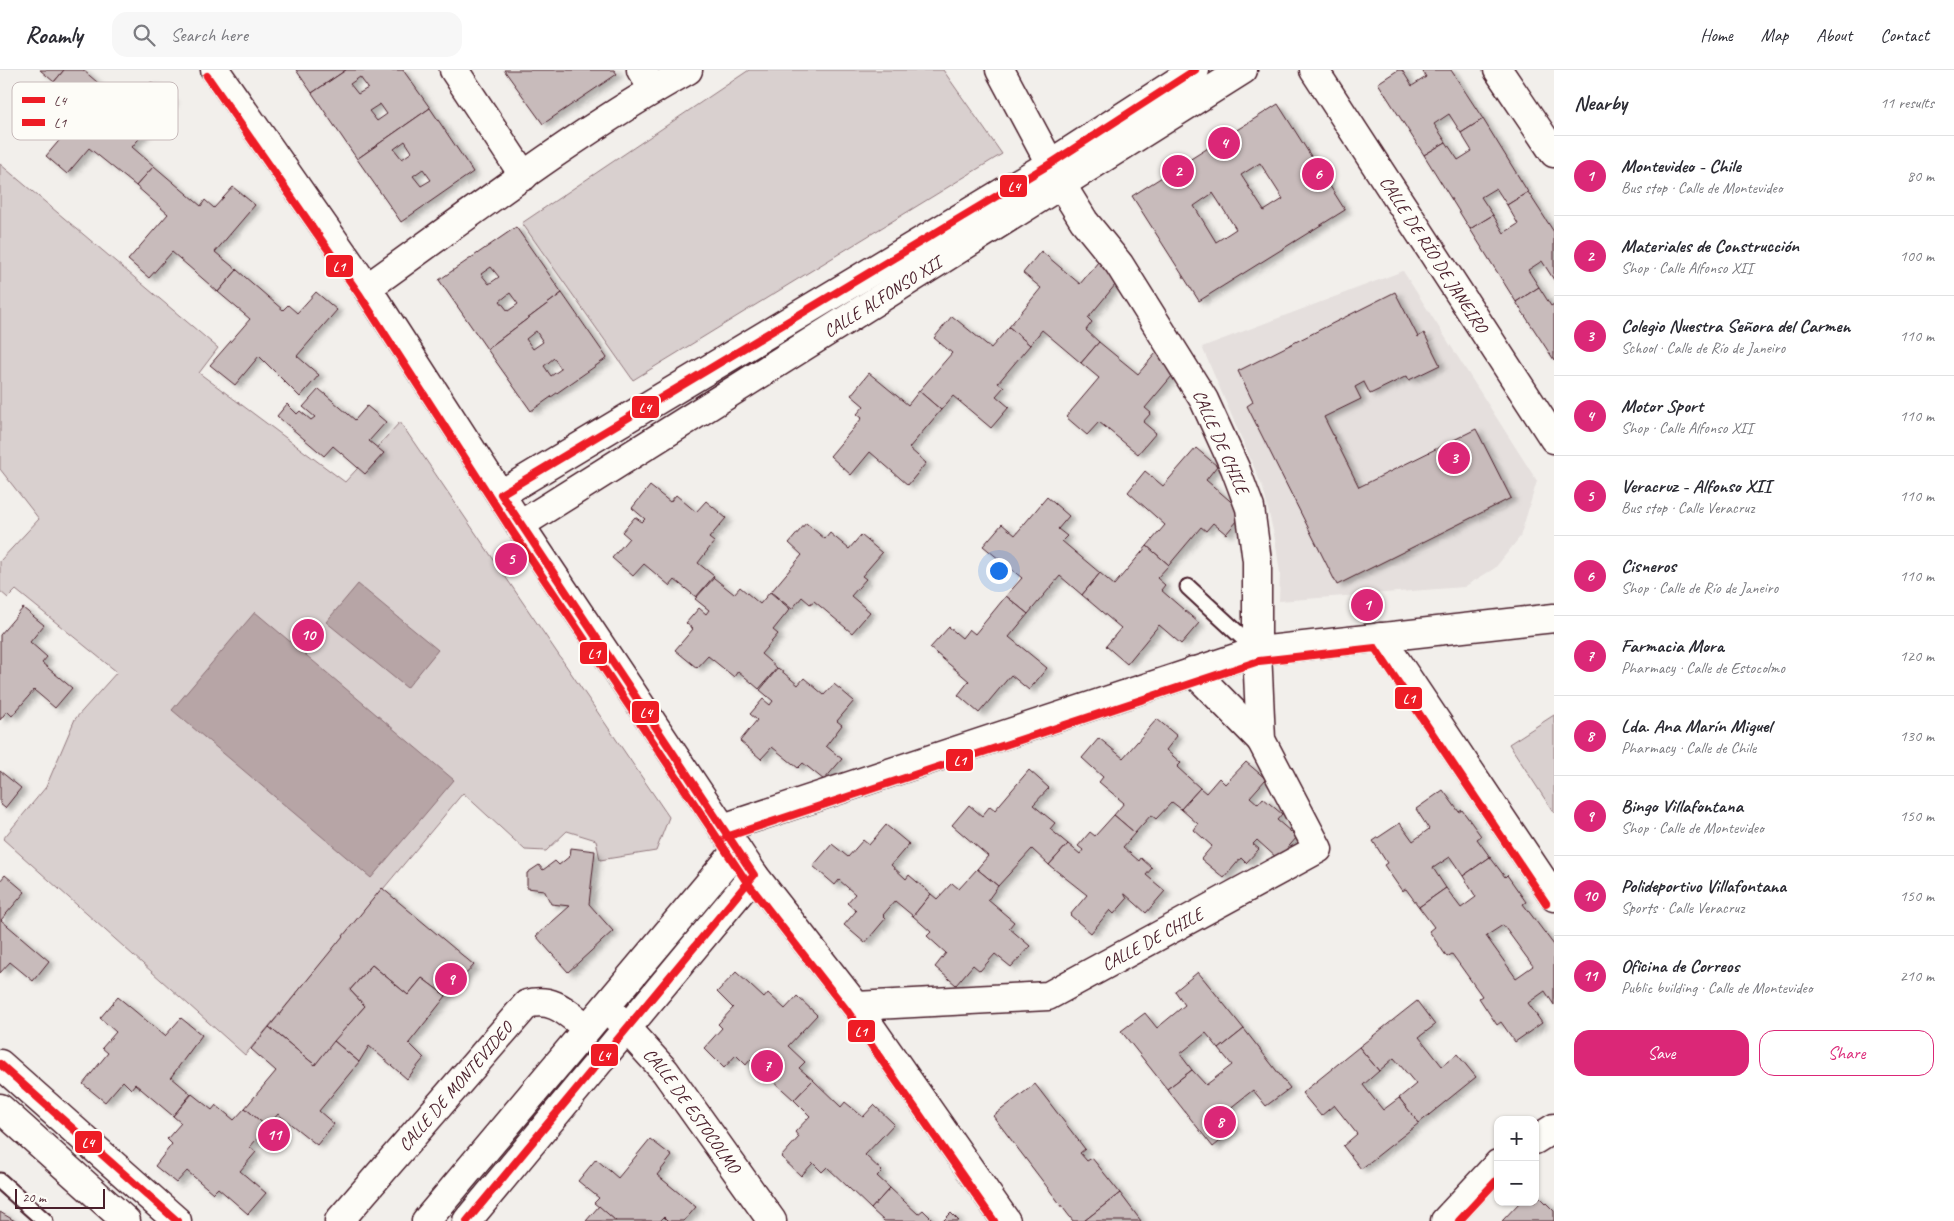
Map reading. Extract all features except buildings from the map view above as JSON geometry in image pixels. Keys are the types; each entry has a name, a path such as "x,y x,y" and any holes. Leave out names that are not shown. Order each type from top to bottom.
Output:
{"street":[{"path":"215,70 367,288 520,525 754,875 856,1006 1006,1221"},
{"path":"454,70 524,176"},
{"path":"367,288 524,176 647,80 688,70"},
{"name":"CALLE DE CHILE","path":"1000,70 1056,174 1084,221 1119,264 1204,400 1235,468 1250,508 1257,561 1257,651 1261,740"},
{"name":"CALLE ALFONSO XII","path":"520,525 1056,174 1195,70"},
{"name":"CALLE ALFONSO XII","path":"501,494 1056,174 1243,70"},
{"name":"CALLE DE RÍO DE JANEIRO","path":"1314,70 1554,439"},
{"path":"1498,70 1554,153"},
{"path":"426,1221 605,1007 730,839 1193,671 1257,651 1554,618"},
{"path":"1380,637 1554,897"},
{"name":"CALLE DE CHILE","path":"856,1006 1048,996 1318,848 1261,740 1193,671"},
{"path":"467,1221 754,875"},
{"name":"CALLE DE MONTEVIDEO","path":"339,1221 527,1004 540,1000 550,1002 587,1028"},
{"name":"CALLE DE ESTOCOLMO","path":"605,1007 628,1028 665,1071 772,1221"},
{"path":"0,1064 177,1221"},
{"path":"0,1108 126,1221"},
{"path":"1539,1137 1554,1128"},
{"path":"1445,1221 1494,1168"}],"lane":[{"path":"1188,587 1257,651"},
{"path":"0,1181 45,1221"}],"shaded area":[{"path":"749,70 943,70 1002,154 633,380 522,223"},
{"path":"0,164 218,348 199,373 345,482 400,422 669,817 656,851 600,860 596,840 567,831 546,851 525,850 463,793 245,1055 3,839 46,787 75,719 117,672 16,590 8,598 0,591 0,561 39,519 0,469"},
{"path":"1403,271 1537,481 1520,537 1495,568 1464,587 1279,601 1280,573 1275,539 1263,488 1202,347"},
{"path":"358,584 438,650 407,688 326,622"},
{"path":"255,612 454,780 371,878 172,710"},
{"path":"1554,715 1554,813 1509,744"}],"transit line":[{"name":"L4","path":"467,1221 754,875 501,494 1050,164 1195,70"},
{"name":"L1","path":"207,76 359,294 512,531 746,881 848,1012 994,1221"},
{"name":"L1","path":"726,837 1259,661 1375,648 1546,903"},
{"name":"L4","path":"0,1064 177,1221"},
{"name":"L1","path":"1459,1221 1494,1183"}],"place":[{"name":"Motor Sport","path":"1224,143"},
{"name":"Materiales de Construcción","path":"1178,171"},
{"name":"Cisneros","path":"1318,174"},
{"name":"Colegio Nuestra Señora del Carmen","path":"1454,458"},
{"name":"Veracruz - Alfonso XII","path":"511,559"},
{"name":"Montevideo - Chile","path":"1367,605"},
{"name":"Polideportivo Villafontana","path":"308,635"},
{"name":"Bingo Villafontana","path":"451,979"},
{"name":"Farmacia Mora","path":"767,1066"},
{"name":"Lda. Ana Marín Miguel","path":"1220,1122"},
{"name":"Oficina de Correos","path":"274,1135"}]}
